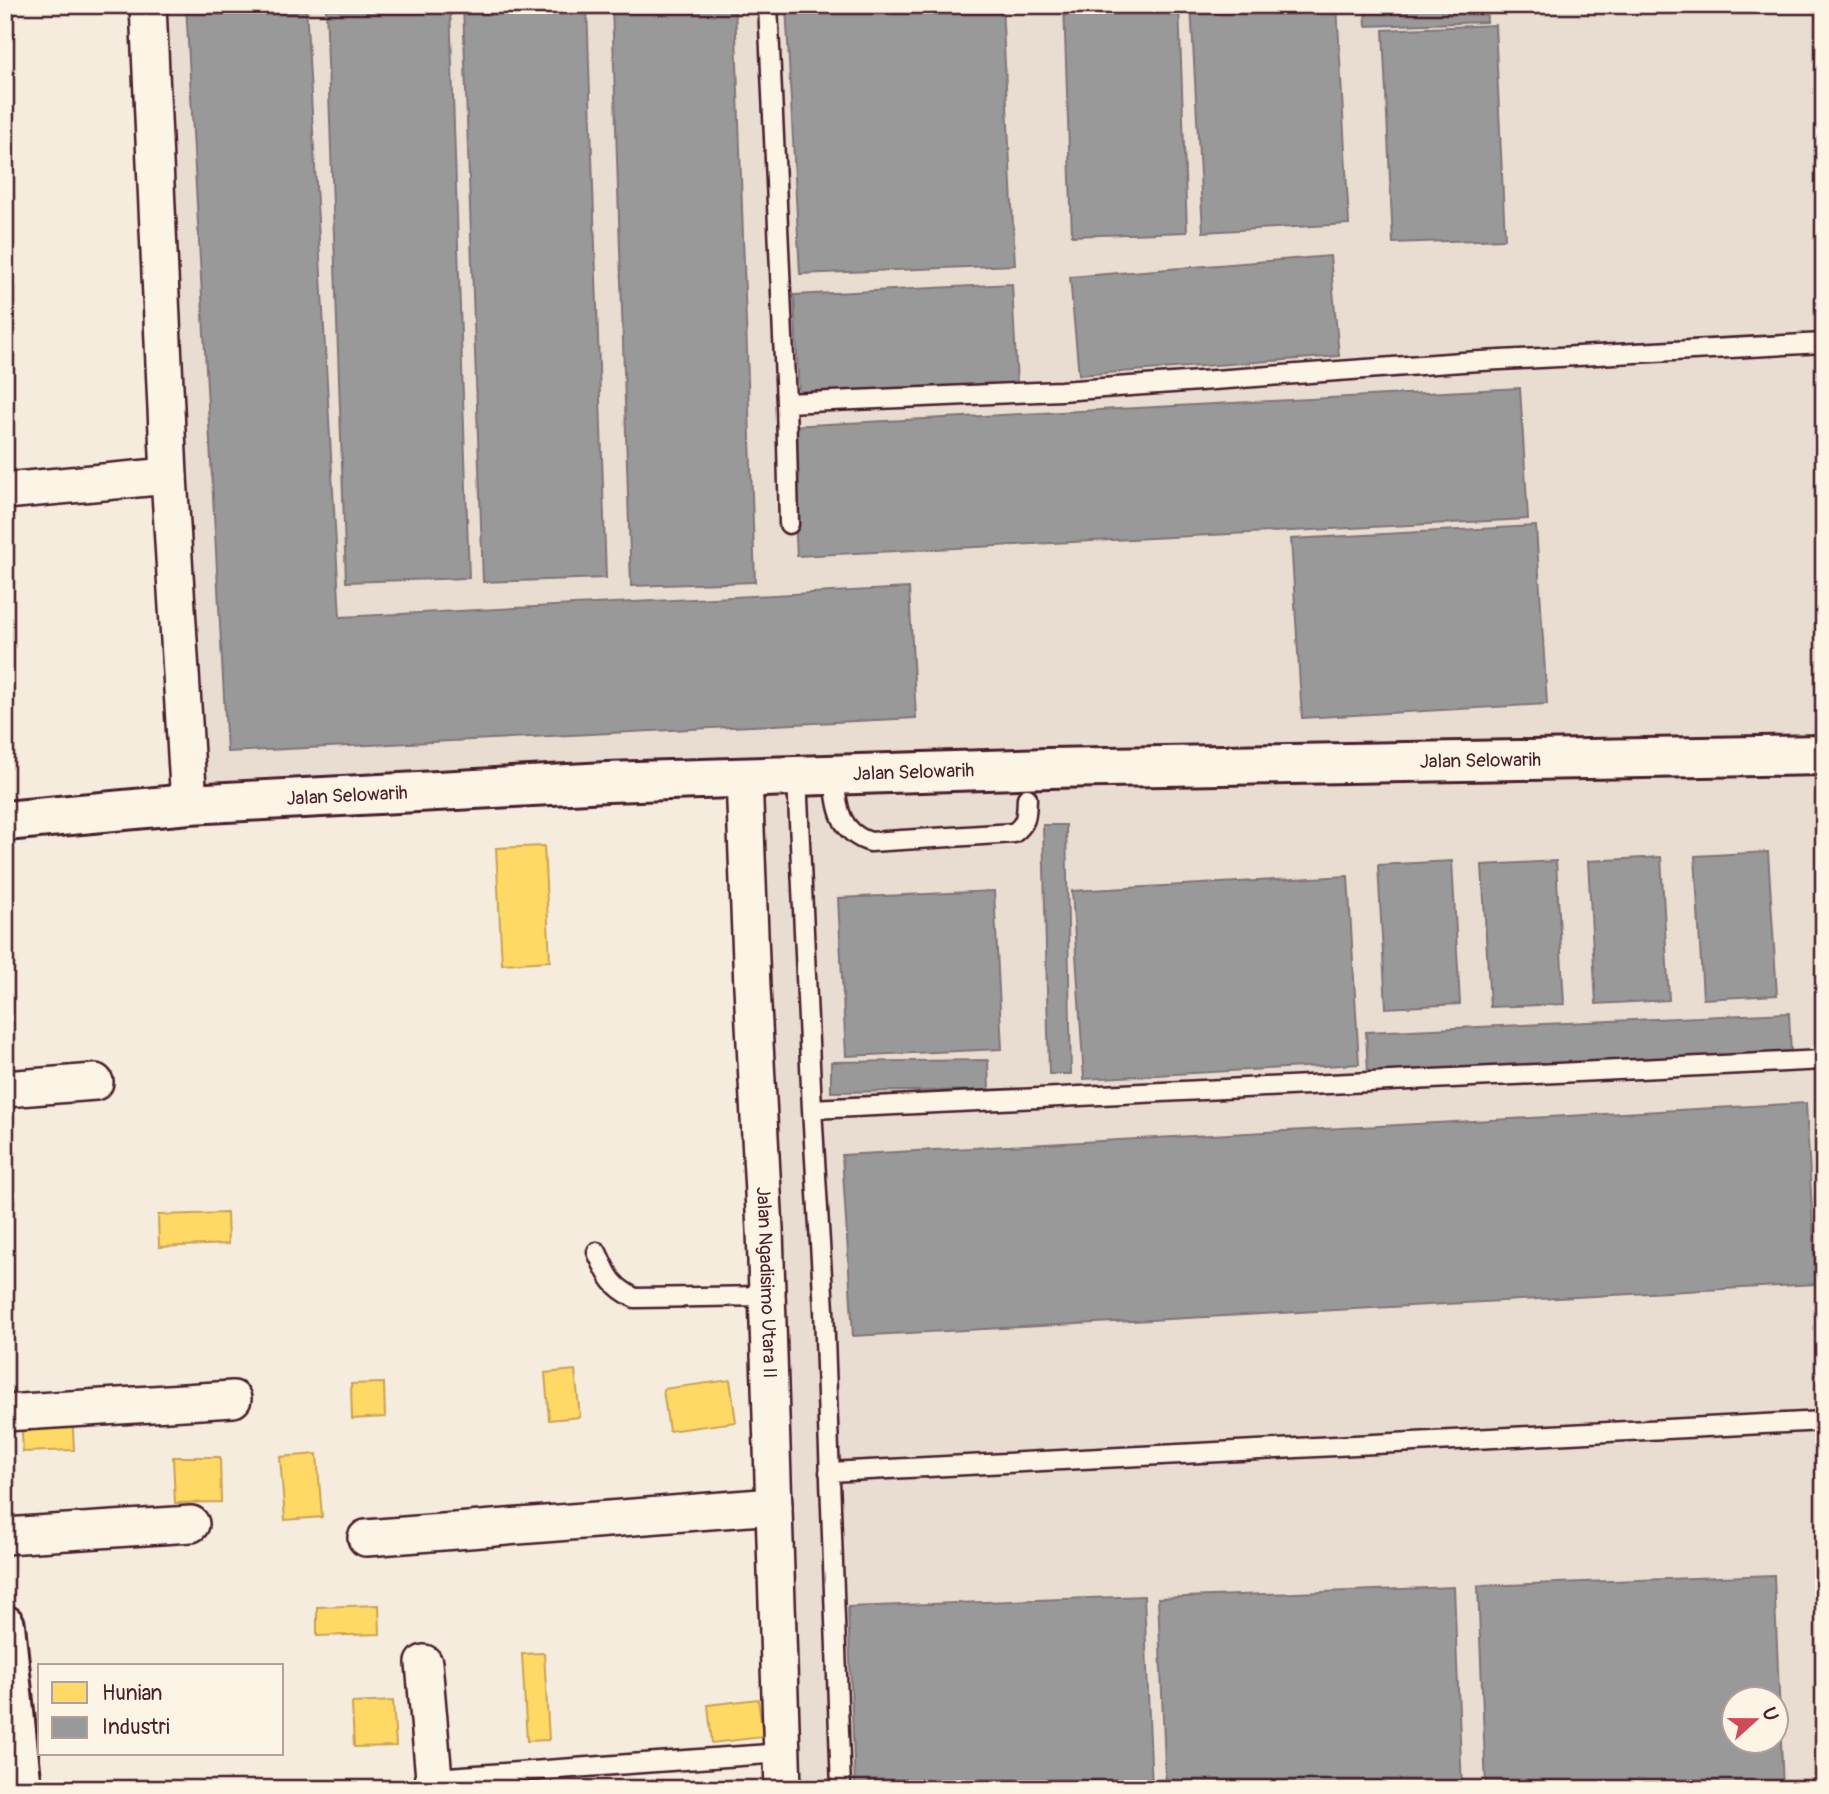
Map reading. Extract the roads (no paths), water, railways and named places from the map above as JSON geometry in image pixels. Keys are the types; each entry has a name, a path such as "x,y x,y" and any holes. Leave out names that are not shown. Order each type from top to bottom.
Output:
{"main road":[{"name":"Jalan Selowarih","path":"5,821 189,804 744,777 1062,768 1824,755"},
{"path":"5,1625 22,1789"}],"street":[{"path":"148,5 169,476 189,804"},
{"path":"5,491 169,476"},
{"name":"Jalan Ngadisimo Utara II","path":"744,777 767,1296 783,1789"},
{"path":"5,1089 95,1082"},
{"path":"5,1413 233,1399"},
{"path":"366,1538 774,1506"},
{"path":"5,1536 191,1524"},
{"path":"424,1663 429,1783"}],"lane":[{"path":"768,5 789,524"},
{"path":"786,403 1062,391 1462,362 1824,343"},
{"path":"834,775 836,800 842,820 856,837 870,842 1014,833 1022,827 1026,818 1027,798"},
{"path":"797,776 824,1310 841,1789"},
{"path":"812,1109 1824,1060"},
{"path":"597,1252 609,1280 635,1298 767,1296"},
{"path":"829,1472 1824,1421"},
{"path":"429,1783 782,1753"}]}
